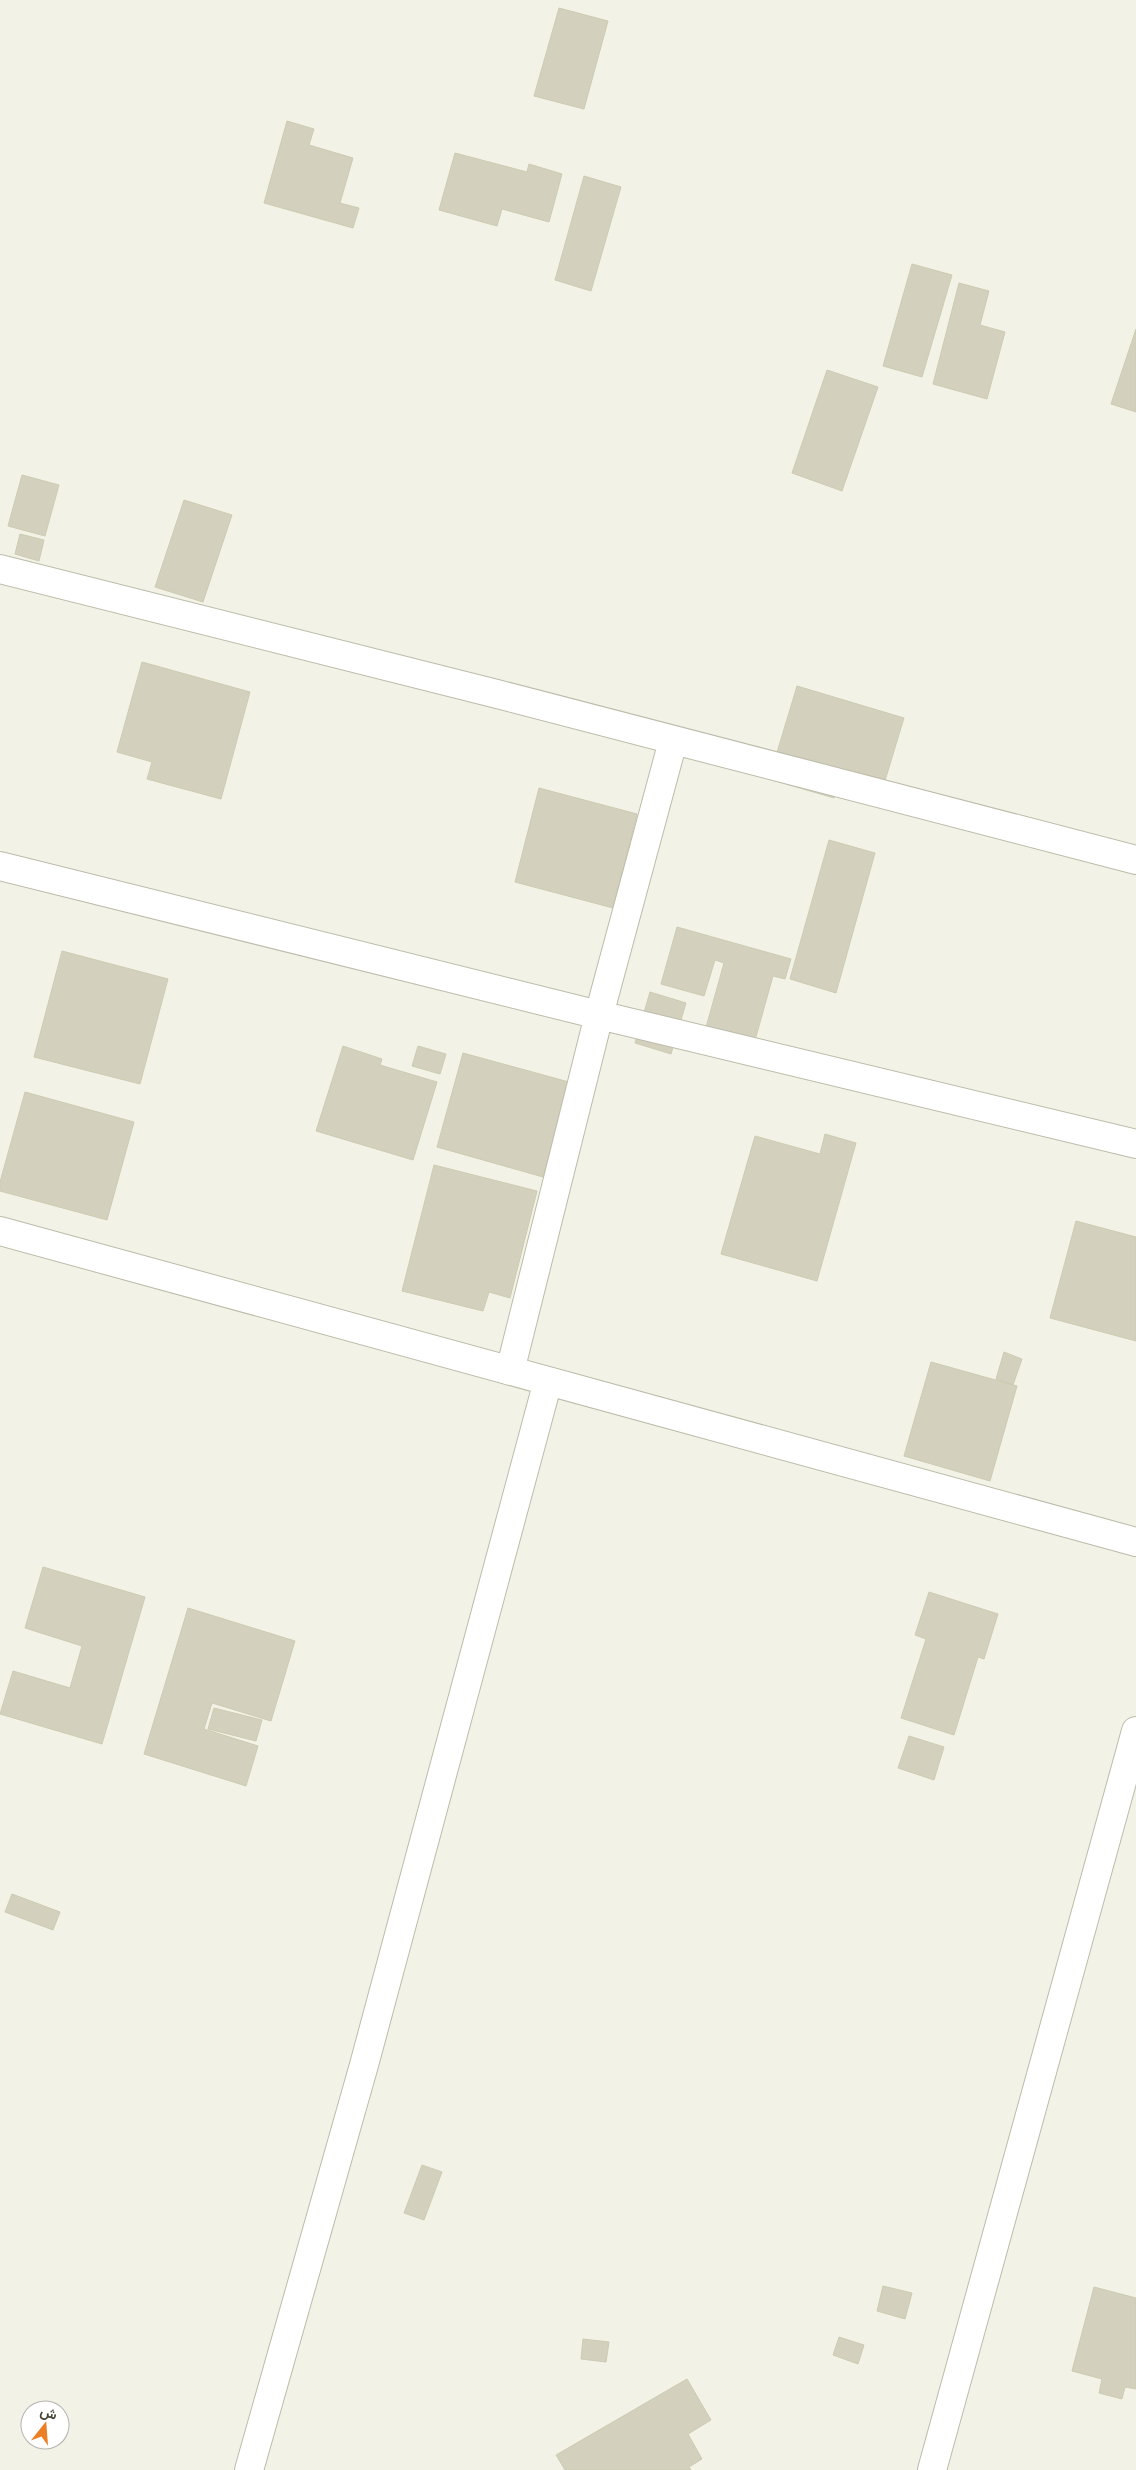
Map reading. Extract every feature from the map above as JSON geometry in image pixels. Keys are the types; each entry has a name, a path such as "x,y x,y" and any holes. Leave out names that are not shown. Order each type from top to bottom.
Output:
{"street":[{"path":"0,568 1136,860"},
{"path":"510,1371 599,1015 674,741"},
{"path":"0,866 599,1015 1136,1144"},
{"path":"0,1231 1136,1542"},
{"path":"249,2470 364,2065 548,1382"},
{"path":"932,2470 1136,1731"}],"building":[{"path":"559,8 608,21 584,109 534,96"},
{"path":"287,121 314,129 309,145 353,158 340,203 359,208 353,228 264,203"},
{"path":"455,153 527,172 529,164 562,174 549,222 502,209 497,226 439,210"},
{"path":"584,176 621,187 591,291 555,280"},
{"path":"912,264 952,275 922,377 883,366"},
{"path":"959,283 989,291 980,325 1005,332 987,399 933,384"},
{"path":"1136,329 1136,412 1111,404"},
{"path":"827,370 878,387 842,491 792,473"},
{"path":"22,475 59,485 45,536 8,526"},
{"path":"184,500 232,515 203,602 155,587"},
{"path":"20,534 44,540 39,561 15,554"},
{"path":"142,662 250,692 221,799 147,779 152,762 117,752"},
{"path":"797,686 904,718 884,784 843,772 834,798 769,779"},
{"path":"539,788 637,814 613,908 515,882"},
{"path":"829,840 875,853 836,993 790,979"},
{"path":"677,927 791,959 785,979 773,976 754,1044 705,1031 724,963 715,960 704,996 661,984"},
{"path":"62,951 168,979 140,1084 34,1057"},
{"path":"650,992 686,1003 671,1054 635,1043"},
{"path":"343,1046 382,1059 380,1065 437,1082 413,1160 316,1131"},
{"path":"418,1046 446,1054 440,1074 412,1066"},
{"path":"463,1053 569,1082 543,1177 437,1147"},
{"path":"25,1092 134,1122 107,1220 0,1191 0,1182"},
{"path":"825,1134 856,1143 817,1281 721,1254 755,1136 820,1154"},
{"path":"434,1165 537,1191 510,1298 489,1292 483,1311 402,1291"},
{"path":"1076,1221 1136,1237 1136,1341 1050,1318"},
{"path":"1004,1352 1022,1359 1013,1385 996,1379"},
{"path":"931,1362 1017,1386 990,1481 904,1456"},
{"path":"43,1567 145,1597 102,1744 0,1714 13,1671 70,1688 82,1646 25,1628"},
{"path":"929,1592 998,1614 984,1659 978,1657 954,1735 901,1718 926,1639 915,1635"},
{"path":"188,1608 295,1641 271,1721 212,1703 204,1729 258,1746 246,1786 144,1754"},
{"path":"214,1708 262,1720 256,1741 208,1729"},
{"path":"909,1736 944,1747 934,1780 898,1768"},
{"path":"12,1894 60,1912 53,1930 5,1912"},
{"path":"422,2165 442,2172 424,2220 404,2213"},
{"path":"883,2286 912,2293 905,2319 877,2311"},
{"path":"1094,2287 1136,2298 1136,2389 1125,2387 1122,2399 1099,2393 1102,2379 1072,2371"},
{"path":"839,2337 864,2345 858,2364 833,2355"},
{"path":"583,2339 609,2342 606,2362 581,2359"},
{"path":"687,2379 711,2420 688,2434 702,2459 689,2467 691,2470 565,2470 556,2455"}]}
